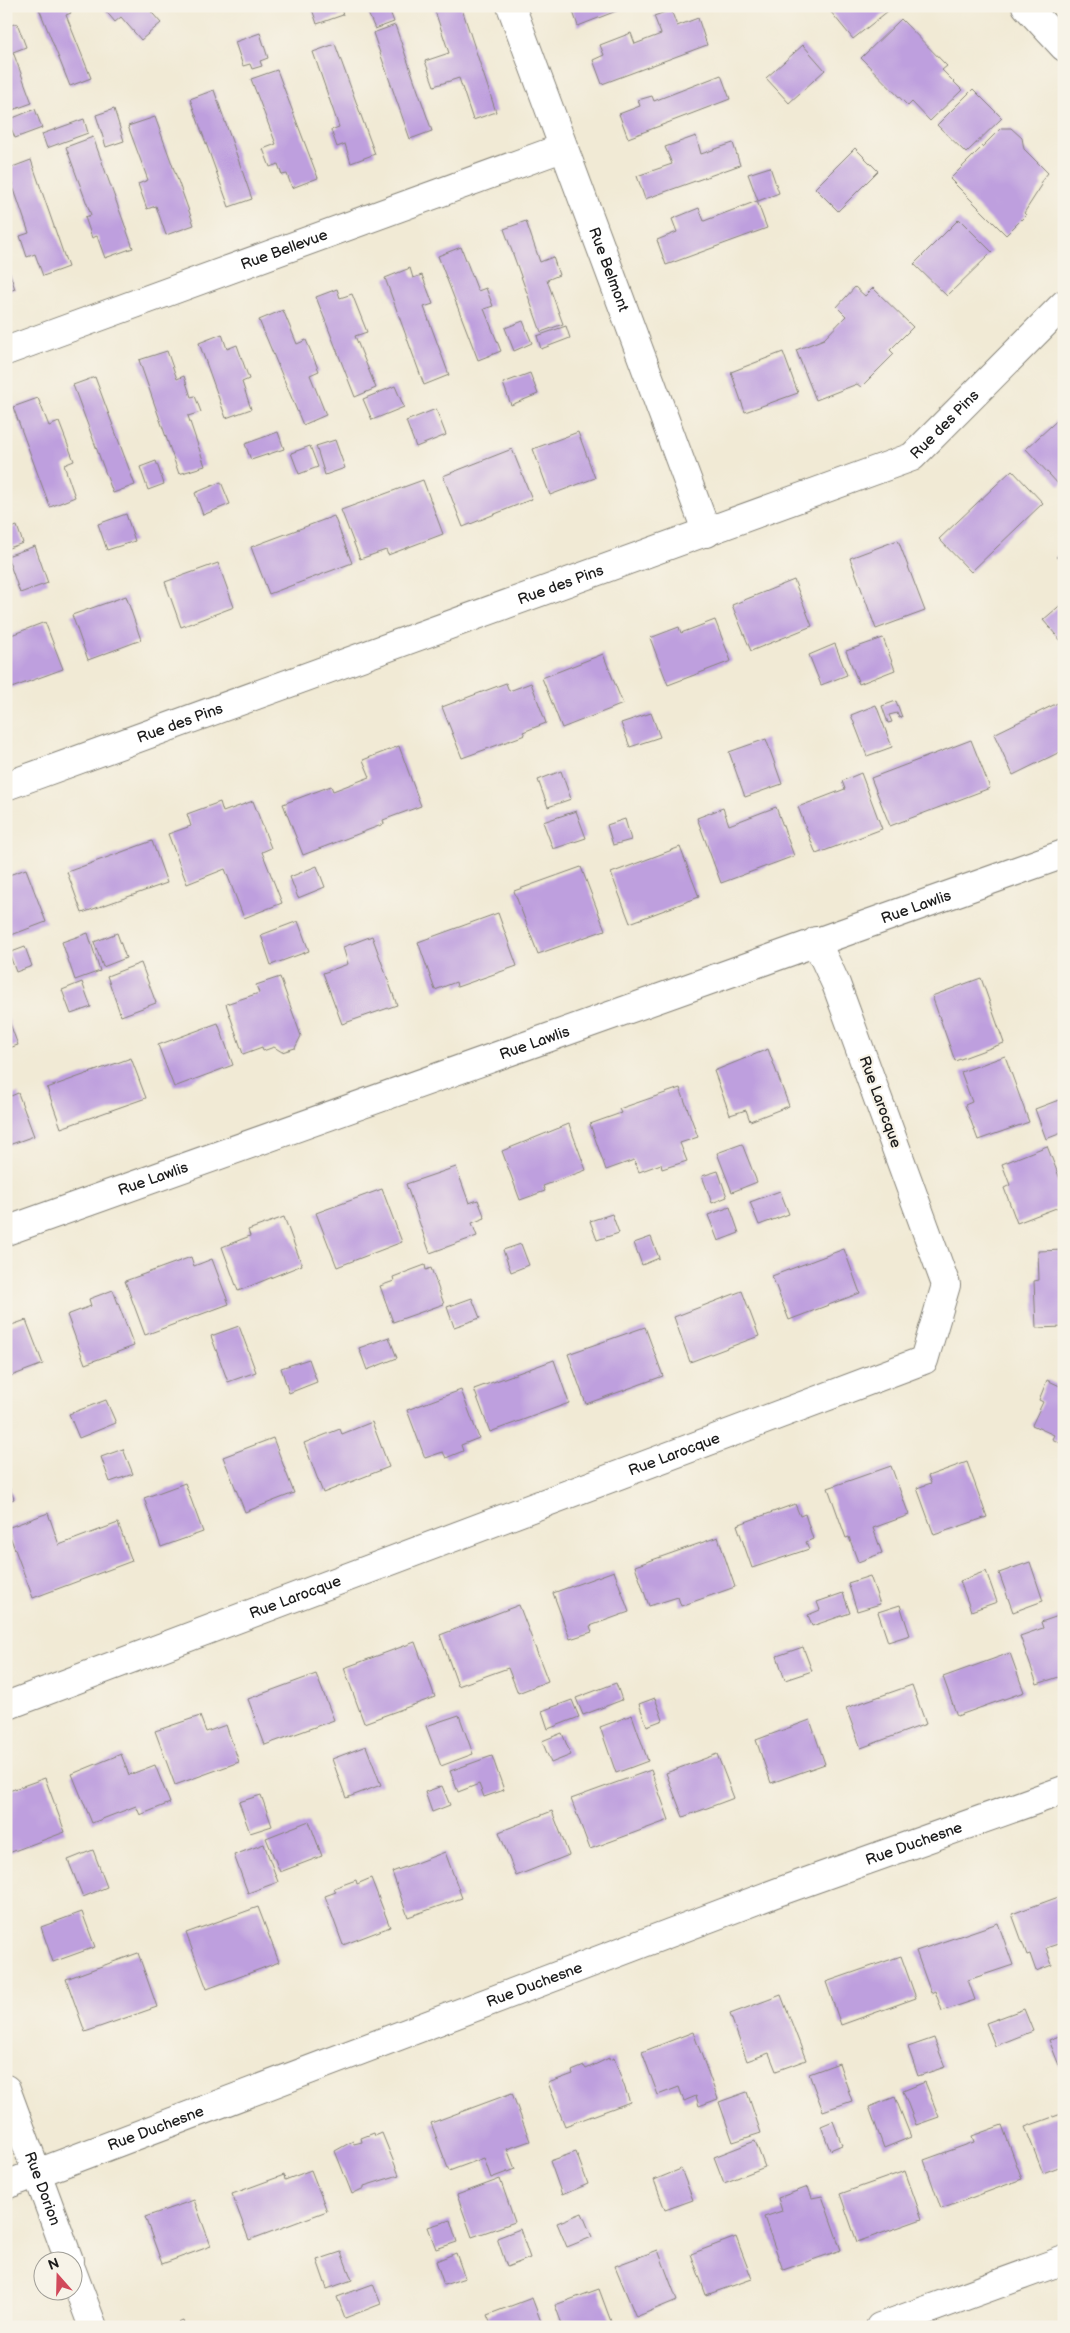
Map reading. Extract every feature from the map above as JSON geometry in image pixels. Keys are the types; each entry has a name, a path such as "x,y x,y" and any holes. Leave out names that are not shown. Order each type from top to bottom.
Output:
{"street":[{"name":"Rue Belmont","path":"511,6 562,148 707,533"},
{"path":"1026,6 1064,47"},
{"name":"Rue Bellevue","path":"6,351 562,148"},
{"name":"Rue des Pins","path":"6,786 912,457 1064,304"},
{"name":"Rue Lawlis","path":"6,1231 1064,854"},
{"name":"Rue Larocque","path":"6,1706 924,1360 946,1285 836,984 816,941"},
{"name":"Rue Duchesne","path":"6,2185 778,1892 1064,1790"},
{"name":"Rue Dorion","path":"6,2088 65,2250"},
{"path":"880,2327 1064,2260"},
{"path":"82,2298 93,2327"}],"building":[{"path":"38,6 68,6 71,13 66,15 91,78 70,86"},
{"path":"110,6 146,6 161,23 141,40 121,17 115,22 105,10"},
{"path":"311,6 340,6 343,15 317,24"},
{"path":"383,6 388,6 394,22 375,29 368,13"},
{"path":"438,6 461,6 496,112 473,120 459,78 434,86 425,61 449,53 434,8"},
{"path":"571,6 629,6 578,26"},
{"path":"826,6 884,6 888,11 853,39"},
{"path":"671,10 677,26 698,18 707,45 602,84 593,60 604,55 600,45 631,33 635,44 661,34 654,16"},
{"path":"901,19 947,66 942,70 962,90 930,121 912,102 908,106 861,58"},
{"path":"17,23 26,47 13,52 32,103 7,112 6,27"},
{"path":"395,25 432,131 410,139 373,33"},
{"path":"260,33 268,58 260,61 262,66 252,69 250,64 243,66 235,42"},
{"path":"335,44 375,154 351,163 345,144 337,147 331,130 339,127 313,52"},
{"path":"803,45 825,70 789,103 766,78"},
{"path":"277,70 318,178 292,188 287,174 282,175 278,164 270,167 263,149 276,144 251,79"},
{"path":"721,75 730,99 628,138 619,114 640,106 638,100 652,96 654,101"},
{"path":"973,89 1002,118 966,153 937,125"},
{"path":"214,90 252,199 229,207 190,99"},
{"path":"35,109 42,128 15,138 8,120"},
{"path":"114,109 124,141 106,147 96,115"},
{"path":"155,117 194,225 166,235 156,206 147,209 138,184 148,180 128,126"},
{"path":"84,119 88,133 47,148 42,134"},
{"path":"1001,128 1011,128 1022,138 1024,149 1048,173 1040,183 1042,185 1024,213 1026,215 1006,235 950,179"},
{"path":"696,136 701,154 733,143 740,165 645,199 637,176 672,164 665,147"},
{"path":"93,137 133,248 105,258 97,236 92,238 85,217 91,215 66,147"},
{"path":"855,148 878,171 838,211 815,188"},
{"path":"31,160 68,267 43,276 35,254 27,257 20,236 29,233 7,169"},
{"path":"770,167 779,193 758,201 748,174"},
{"path":"757,201 767,228 666,265 657,240 677,232 672,219 699,208 704,221"},
{"path":"959,219 992,252 947,296 914,264"},
{"path":"526,221 540,262 553,257 559,275 547,280 563,324 541,332 504,229"},
{"path":"461,247 478,291 486,288 493,306 484,309 501,351 478,360 438,256"},
{"path":"6,262 15,289 6,292"},
{"path":"410,268 413,278 422,275 433,304 424,307 449,375 424,385 385,278"},
{"path":"855,287 865,296 873,288 913,327 890,350 894,354 861,387 857,384 816,400 796,350 824,339 846,316 837,307"},
{"path":"337,289 340,298 352,294 367,332 355,336 376,388 355,397 316,297"},
{"path":"283,310 297,344 306,340 319,371 310,375 326,415 303,425 259,320"},
{"path":"523,321 532,343 514,351 505,328"},
{"path":"566,326 570,338 541,349 537,336"},
{"path":"222,334 227,349 237,345 249,379 242,382 251,409 226,418 199,343"},
{"path":"167,351 177,379 184,376 191,397 195,396 201,412 188,416 205,466 179,474 139,360"},
{"path":"783,352 798,393 745,412 731,372"},
{"path":"530,373 538,394 511,405 503,383"},
{"path":"95,377 135,485 113,493 73,385"},
{"path":"395,386 404,407 372,420 363,399"},
{"path":"38,398 49,426 59,422 74,461 64,465 75,497 50,507 13,407"},
{"path":"436,409 446,435 416,447 406,421"},
{"path":"1064,414 1064,482 1060,486 1026,449"},
{"path":"278,432 284,449 251,460 245,444"},
{"path":"578,432 595,478 550,495 533,449"},
{"path":"335,440 345,468 325,475 316,446"},
{"path":"310,446 318,467 299,474 291,453"},
{"path":"512,449 532,499 463,527 443,476"},
{"path":"156,461 164,484 148,490 140,467"},
{"path":"1012,470 1043,503 971,572 939,539"},
{"path":"423,480 443,534 388,555 386,550 360,559 341,510"},
{"path":"221,482 230,504 203,515 195,493"},
{"path":"6,512 10,522 6,524"},
{"path":"126,514 135,541 107,550 98,524"},
{"path":"334,516 352,563 269,594 251,547"},
{"path":"17,526 23,543 6,549 6,530"},
{"path":"898,540 925,611 876,629 850,558"},
{"path":"35,546 48,583 20,593 7,556"},
{"path":"1064,549 1064,565 1056,557"},
{"path":"218,563 234,607 181,627 165,582"},
{"path":"794,580 812,626 751,651 732,605"},
{"path":"126,596 141,640 88,660 72,615"},
{"path":"1064,602 1064,640 1062,642 1043,620"},
{"path":"715,620 731,661 668,685 650,638 679,627 681,633"},
{"path":"45,622 63,669 6,690 6,637"},
{"path":"883,638 895,670 859,684 846,651"},
{"path":"835,644 847,675 821,685 809,655"},
{"path":"603,654 623,704 562,728 542,678"},
{"path":"506,683 509,691 531,683 546,723 523,732 525,735 462,758 442,707"},
{"path":"1064,700 1064,750 1013,775 994,734"},
{"path":"896,701 902,717 899,718 897,713 889,715 892,722 888,723 882,706"},
{"path":"876,705 892,747 867,756 851,715"},
{"path":"651,713 660,737 630,747 621,723"},
{"path":"766,739 782,784 745,797 729,752"},
{"path":"971,740 990,788 890,826 871,778"},
{"path":"399,746 421,806 383,820 384,824 303,855 283,804 331,786 333,791 370,777 363,760"},
{"path":"561,771 571,799 548,807 538,780"},
{"path":"861,773 882,829 816,854 798,807 845,789 842,781"},
{"path":"253,801 271,848 262,852 282,903 244,918 225,869 187,884 168,834 191,826 187,814 220,802 223,812"},
{"path":"776,807 794,856 721,883 697,818 723,808 729,825"},
{"path":"576,811 586,838 553,849 543,822"},
{"path":"625,819 631,840 613,845 607,825"},
{"path":"152,841 167,883 82,913 67,872"},
{"path":"680,847 699,897 630,923 611,873"},
{"path":"317,866 325,887 298,898 290,877"},
{"path":"581,867 605,930 538,954 514,891"},
{"path":"26,869 46,922 6,937 6,876"},
{"path":"498,913 517,966 457,987 456,982 435,990 418,942"},
{"path":"298,921 309,951 271,965 261,935"},
{"path":"88,933 100,971 75,980 62,942"},
{"path":"117,933 126,958 103,967 94,942"},
{"path":"372,936 397,1005 342,1024 323,973 348,964 343,947"},
{"path":"25,947 32,966 16,972 9,953"},
{"path":"141,963 156,1003 121,1016 107,976"},
{"path":"280,977 301,1036 295,1048 282,1052 274,1047 263,1051 262,1047 243,1054 226,1004 259,993 256,985"},
{"path":"981,978 1004,1043 955,1061 932,996"},
{"path":"82,982 91,1007 71,1014 62,990"},
{"path":"6,1013 18,1045 6,1049"},
{"path":"218,1023 233,1065 174,1087 158,1045"},
{"path":"768,1049 789,1106 750,1121 746,1110 730,1115 714,1071"},
{"path":"1005,1056 1029,1122 978,1140 965,1105 972,1102 961,1072"},
{"path":"131,1058 146,1098 61,1128 47,1088"},
{"path":"6,1084 11,1096 18,1093 34,1136 6,1146"},
{"path":"680,1088 698,1137 680,1143 687,1161 662,1169 661,1164 639,1172 634,1160 606,1170 590,1124 621,1113 619,1109"},
{"path":"1064,1098 1064,1132 1046,1139 1035,1109"},
{"path":"569,1124 586,1170 543,1186 545,1191 520,1200 502,1151"},
{"path":"742,1144 757,1182 732,1192 717,1153"},
{"path":"1047,1146 1064,1189 1064,1205 1017,1223 1004,1188 1010,1185 1002,1164"},
{"path":"456,1167 469,1203 478,1200 485,1218 472,1223 477,1236 430,1253 406,1184"},
{"path":"718,1171 727,1197 712,1203 702,1176"},
{"path":"382,1189 402,1242 337,1267 316,1213"},
{"path":"780,1191 789,1214 759,1225 750,1202"},
{"path":"730,1207 739,1233 718,1241 708,1215"},
{"path":"612,1214 619,1233 597,1240 590,1221"},
{"path":"284,1217 302,1265 238,1291 222,1247 250,1236 248,1230"},
{"path":"651,1237 659,1258 642,1265 634,1243"},
{"path":"521,1244 529,1265 511,1272 503,1250"},
{"path":"844,1249 860,1293 789,1320 772,1276"},
{"path":"1064,1250 1064,1327 1036,1328 1034,1281 1039,1280 1038,1251"},
{"path":"191,1257 194,1266 212,1259 229,1304 145,1335 125,1281"},
{"path":"425,1265 426,1270 431,1268 444,1304 393,1322 380,1286 394,1281 393,1277"},
{"path":"113,1290 134,1346 85,1364 67,1315 91,1306 89,1299"},
{"path":"742,1291 759,1336 690,1362 674,1317"},
{"path":"472,1298 480,1318 454,1327 447,1307"},
{"path":"26,1320 43,1364 6,1378 6,1327"},
{"path":"239,1326 256,1372 228,1382 211,1336"},
{"path":"645,1327 663,1376 586,1404 568,1354"},
{"path":"389,1337 397,1358 367,1370 359,1348"},
{"path":"309,1359 317,1382 289,1393 281,1368"},
{"path":"554,1360 569,1403 490,1432 474,1389"},
{"path":"1047,1380 1064,1388 1064,1445 1052,1439 1054,1435 1032,1425 1043,1402 1039,1400"},
{"path":"461,1390 479,1438 461,1445 463,1451 446,1458 443,1452 425,1458 407,1410"},
{"path":"106,1400 116,1423 79,1438 69,1414"},
{"path":"372,1422 389,1467 323,1493 304,1443 340,1429 342,1434"},
{"path":"273,1438 294,1493 245,1512 223,1457"},
{"path":"123,1449 133,1474 110,1482 101,1457"},
{"path":"967,1462 987,1517 934,1535 917,1488 931,1483 928,1476"},
{"path":"891,1466 909,1515 873,1528 882,1553 858,1562 849,1537 846,1538 828,1488"},
{"path":"6,1479 14,1499 6,1502"},
{"path":"185,1483 203,1532 161,1547 144,1498"},
{"path":"795,1504 800,1516 805,1514 813,1539 806,1542 809,1549 752,1568 737,1525"},
{"path":"48,1513 59,1545 118,1523 132,1561 33,1598 7,1528"},
{"path":"718,1537 735,1587 681,1606 678,1597 649,1606 635,1566"},
{"path":"1030,1562 1043,1601 1013,1612 999,1573"},
{"path":"614,1571 629,1612 590,1626 592,1632 570,1639 553,1593"},
{"path":"986,1571 997,1602 971,1611 960,1581"},
{"path":"870,1576 880,1604 857,1611 848,1583"},
{"path":"843,1593 850,1613 812,1626 808,1615 820,1610 817,1602"},
{"path":"519,1605 548,1681 518,1693 508,1668 458,1686 440,1635"},
{"path":"900,1605 910,1635 888,1642 878,1612"},
{"path":"1064,1614 1064,1680 1062,1676 1037,1684 1020,1636 1043,1628 1041,1622"},
{"path":"415,1642 435,1697 364,1723 344,1668"},
{"path":"803,1647 812,1671 785,1680 777,1656"},
{"path":"1010,1653 1024,1692 957,1716 943,1677"},
{"path":"316,1674 334,1720 265,1745 248,1699"},
{"path":"616,1683 622,1700 583,1715 576,1698"},
{"path":"912,1685 926,1724 861,1748 846,1708"},
{"path":"655,1698 663,1720 647,1726 639,1704"},
{"path":"572,1700 579,1717 548,1729 542,1711"},
{"path":"459,1715 473,1754 441,1766 426,1726"},
{"path":"632,1715 648,1761 616,1773 600,1727"},
{"path":"200,1716 206,1732 226,1725 239,1762 175,1785 155,1731"},
{"path":"810,1720 825,1764 771,1783 756,1740"},
{"path":"562,1733 571,1755 551,1763 542,1741"},
{"path":"366,1746 381,1785 346,1798 332,1759"},
{"path":"121,1754 129,1775 155,1765 170,1803 140,1815 136,1806 92,1823 72,1774"},
{"path":"717,1754 734,1798 683,1817 666,1773"},
{"path":"492,1756 504,1790 484,1797 479,1784 458,1792 450,1771"},
{"path":"651,1770 669,1820 590,1849 571,1799"},
{"path":"45,1778 65,1832 6,1854 6,1792"},
{"path":"442,1786 450,1805 432,1812 425,1792"},
{"path":"261,1795 272,1826 250,1833 239,1802"},
{"path":"552,1811 569,1855 516,1876 499,1832"},
{"path":"309,1821 322,1856 280,1872 266,1838"},
{"path":"264,1844 278,1882 248,1893 234,1855"},
{"path":"93,1850 107,1887 83,1897 68,1860"},
{"path":"445,1852 462,1898 408,1917 392,1872"},
{"path":"371,1878 390,1927 343,1945 325,1896 336,1892 334,1888 356,1880 357,1884"},
{"path":"1064,1895 1064,1942 1046,1948 1052,1965 1036,1971 1030,1954 1027,1955 1012,1914"},
{"path":"258,1907 279,1962 207,1989 186,1933"},
{"path":"82,1912 95,1947 53,1962 41,1927"},
{"path":"998,1923 1013,1965 968,1980 975,2000 942,2011 935,1991 931,1993 916,1951"},
{"path":"138,1953 157,2007 85,2032 66,1979"},
{"path":"901,1956 916,1998 841,2025 826,1982"},
{"path":"781,1995 806,2060 776,2071 769,2053 747,2061 730,2014"},
{"path":"1024,2009 1033,2031 995,2046 986,2023"},
{"path":"693,2032 718,2099 699,2106 696,2096 684,2101 679,2087 658,2095 642,2052"},
{"path":"1064,2034 1064,2078 1049,2040"},
{"path":"934,2038 945,2067 918,2076 908,2047"},
{"path":"609,2058 609,2060 614,2058 630,2102 565,2126 548,2083 573,2074 572,2071 584,2066 586,2069"},
{"path":"839,2063 852,2101 823,2111 809,2074"},
{"path":"925,2082 939,2117 916,2125 903,2091"},
{"path":"747,2092 761,2133 733,2142 719,2102"},
{"path":"512,2093 530,2141 507,2149 515,2169 491,2178 484,2158 449,2171 431,2123"},
{"path":"895,2097 911,2137 884,2148 869,2107"},
{"path":"1064,2113 1064,2165 1043,2173 1025,2127"},
{"path":"833,2121 842,2145 830,2150 821,2126"},
{"path":"1002,2125 1022,2179 941,2209 924,2160 974,2142 972,2136"},
{"path":"374,2133 375,2136 382,2133 399,2175 364,2186 364,2188 352,2194 335,2151 353,2141 354,2144 362,2142 361,2138"},
{"path":"755,2141 765,2167 724,2183 714,2157"},
{"path":"576,2152 588,2184 562,2195 550,2161"},
{"path":"681,2169 693,2200 665,2210 654,2180"},
{"path":"311,2170 327,2211 249,2240 232,2194 284,2175 285,2180"},
{"path":"905,2171 922,2219 857,2242 840,2194"},
{"path":"500,2179 515,2222 472,2237 457,2195"},
{"path":"808,2187 812,2198 822,2196 841,2250 783,2270 764,2217 782,2211 778,2198"},
{"path":"194,2200 211,2246 162,2264 145,2217"},
{"path":"582,2213 592,2237 567,2247 557,2223"},
{"path":"450,2220 457,2242 436,2249 428,2227"},
{"path":"520,2229 530,2258 507,2267 497,2238"},
{"path":"736,2237 752,2279 706,2295 691,2254"},
{"path":"658,2250 677,2300 636,2317 615,2266"},
{"path":"341,2252 352,2280 327,2289 317,2260"},
{"path":"456,2253 465,2278 444,2285 436,2261"},
{"path":"373,2284 381,2304 345,2318 337,2297"},
{"path":"599,2289 613,2327 563,2327 555,2305"},
{"path":"532,2298 543,2327 492,2327 487,2315"},
{"path":"183,2321 185,2327 169,2327"}]}
